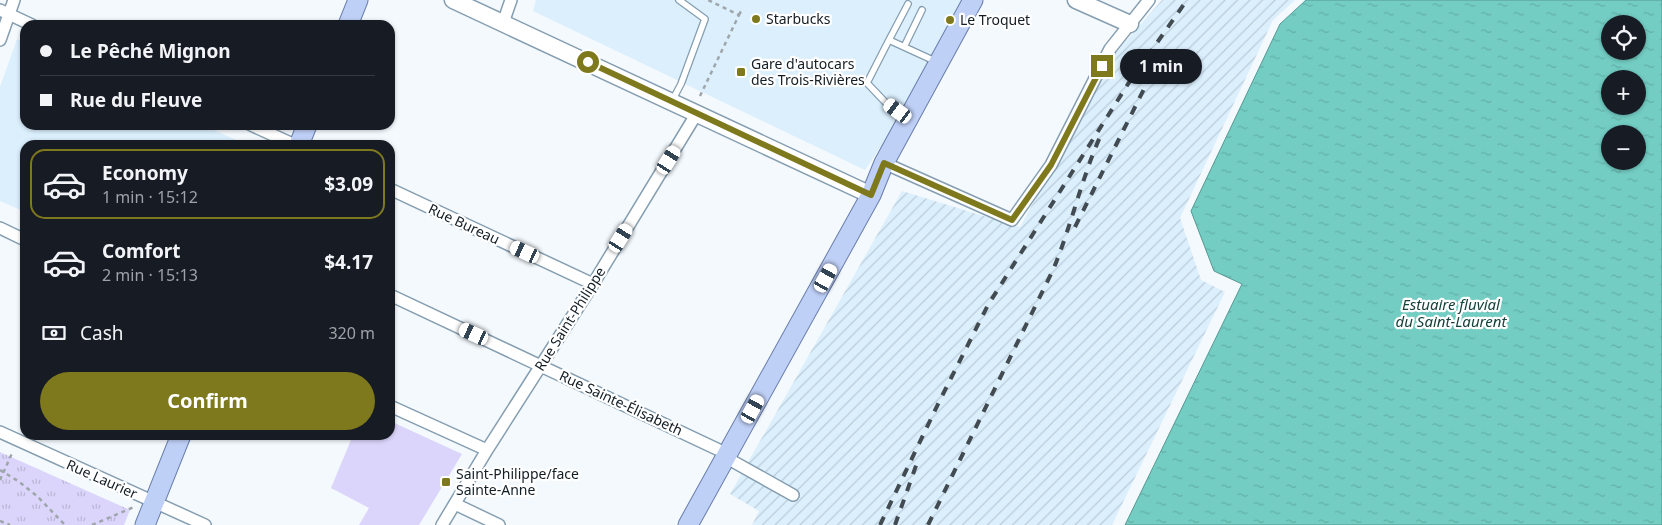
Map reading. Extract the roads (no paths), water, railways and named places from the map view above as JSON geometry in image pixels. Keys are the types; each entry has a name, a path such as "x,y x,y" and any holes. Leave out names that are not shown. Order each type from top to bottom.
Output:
{"main road":[{"path":"350,20 358,0"},
{"path":"688,525 871,195 884,163 973,0"},
{"path":"145,525 179,440"}],"street":[{"path":"0,40 5,13 14,0"},
{"path":"453,0 871,195"},
{"path":"503,23 511,0"},
{"path":"1076,0 1130,24"},
{"path":"884,163 1012,220 1051,165 1110,49 1149,0"},
{"path":"5,13 21,20"},
{"name":"Rue Saint-Philippe","path":"442,525 697,114"},
{"path":"262,130 286,140"},
{"name":"Rue Bureau","path":"395,191 593,284"},
{"path":"0,228 20,238"},
{"name":"Rue Sainte-Élisabeth","path":"395,297 719,450 734,462 793,495"},
{"path":"395,408 487,450"},
{"name":"Rue Laurier","path":"0,432 205,525"},
{"path":"455,504 499,525"}],"lane":[{"path":"672,101 681,84 706,19 679,0"},
{"path":"908,4 867,84 887,104 908,119"},
{"path":"904,47 922,10"},
{"path":"889,40 939,63"}],"water":[{"name":"Estuaire fluvial du Saint-Laurent","path":"1306,0 1662,0 1662,525 1125,525 1242,284 1214,271 1191,211 1280,24"}],"railway":[{"path":"880,525 988,305 1128,84 1187,0"},
{"path":"1075,227 1153,71"},
{"path":"928,525 1053,270 1100,137"},
{"path":"895,525 918,460"}],"place":[{"name":"Starbucks","path":"756,19"},
{"name":"Le Troquet","path":"950,20"},
{"name":"Gare d'autocars des Trois-Rivières","path":"741,72"},
{"name":"Saint-Philippe/face Sainte-Anne","path":"446,482"}]}
